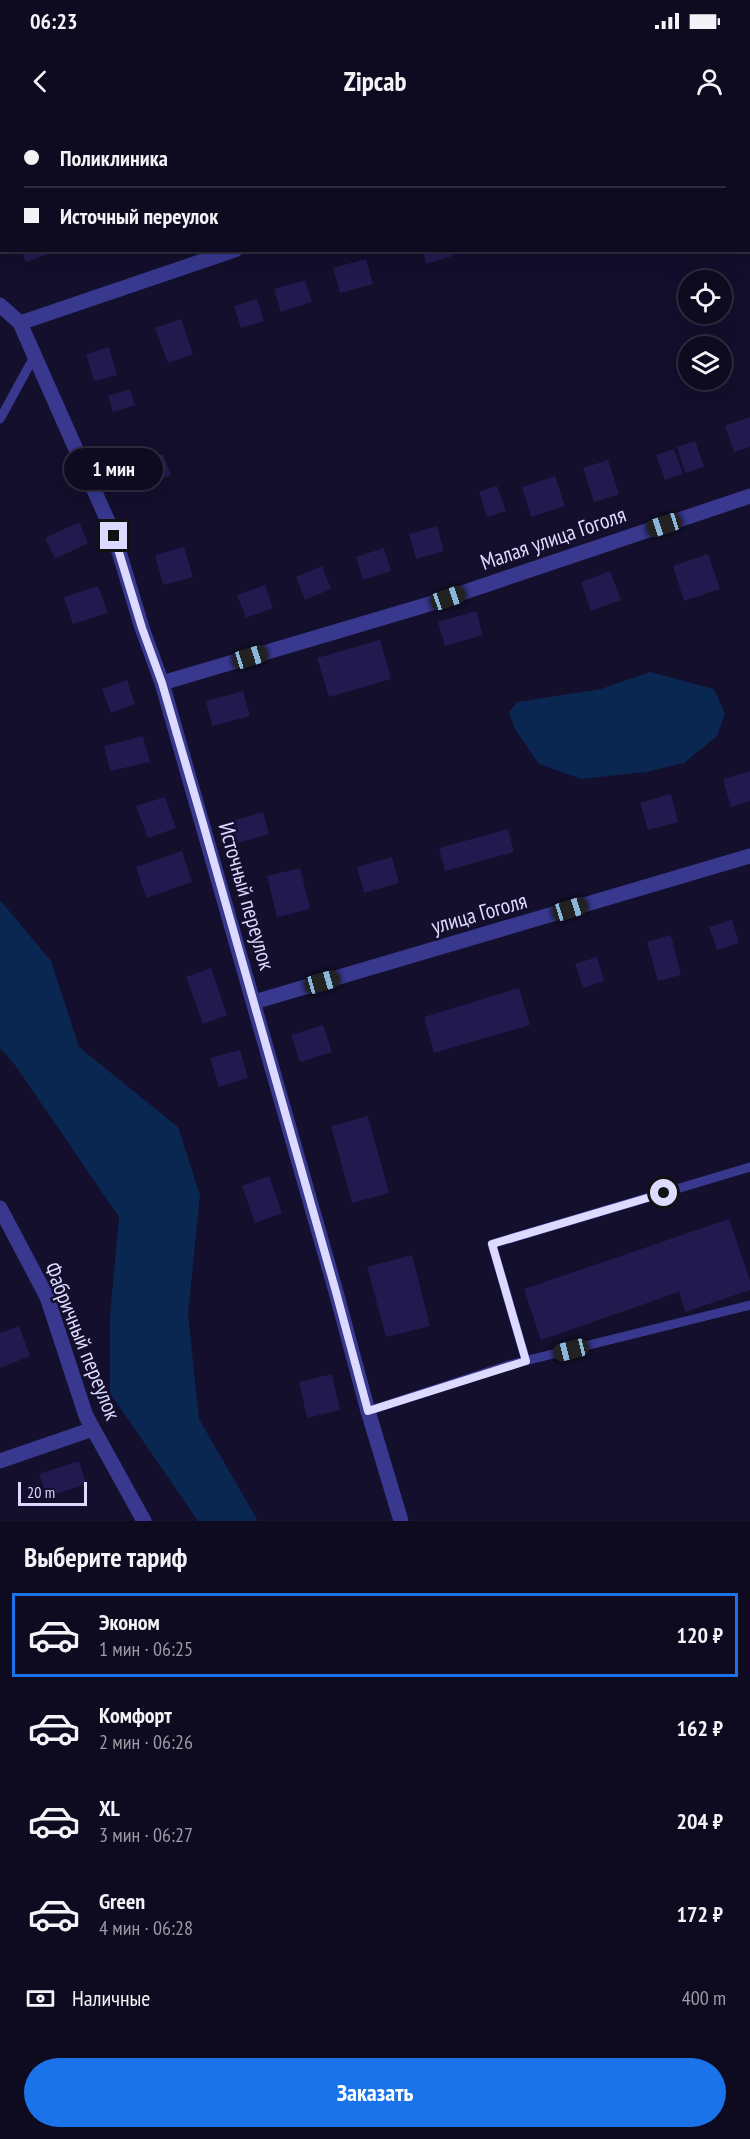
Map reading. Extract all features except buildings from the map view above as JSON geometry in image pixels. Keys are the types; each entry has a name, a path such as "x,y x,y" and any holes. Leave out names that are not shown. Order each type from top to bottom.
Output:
{"street":[{"path":"20,323 229,252"},
{"name":"Источный переулок","path":"0,305 20,323 114,536 142,628 162,683 401,1521"},
{"name":"Малая улица Гоголя","path":"162,683 426,605 750,496"},
{"name":"улица Гоголя","path":"254,1002 750,856"},
{"name":"Фабричный переулок","path":"0,1208 46,1297 86,1416 144,1521"},
{"path":"0,1461 93,1429"}],"lane":[{"path":"0,419 35,355"},
{"path":"526,1361 492,1244 750,1167"},
{"path":"368,1411 526,1361 750,1305"}],"water":[{"path":"650,672 714,689 725,714 717,736 684,763 646,772 581,779 539,764 515,729 509,712 517,702 601,689"},
{"path":"0,900 51,961 79,1047 178,1127 200,1195 188,1314 199,1419 258,1521 198,1521 110,1393 110,1315 119,1217 15,1065 0,1048"}],"route":[{"path":"114,536 142,628 162,683 202,820 368,1411 526,1361 492,1244 664,1193"}]}
